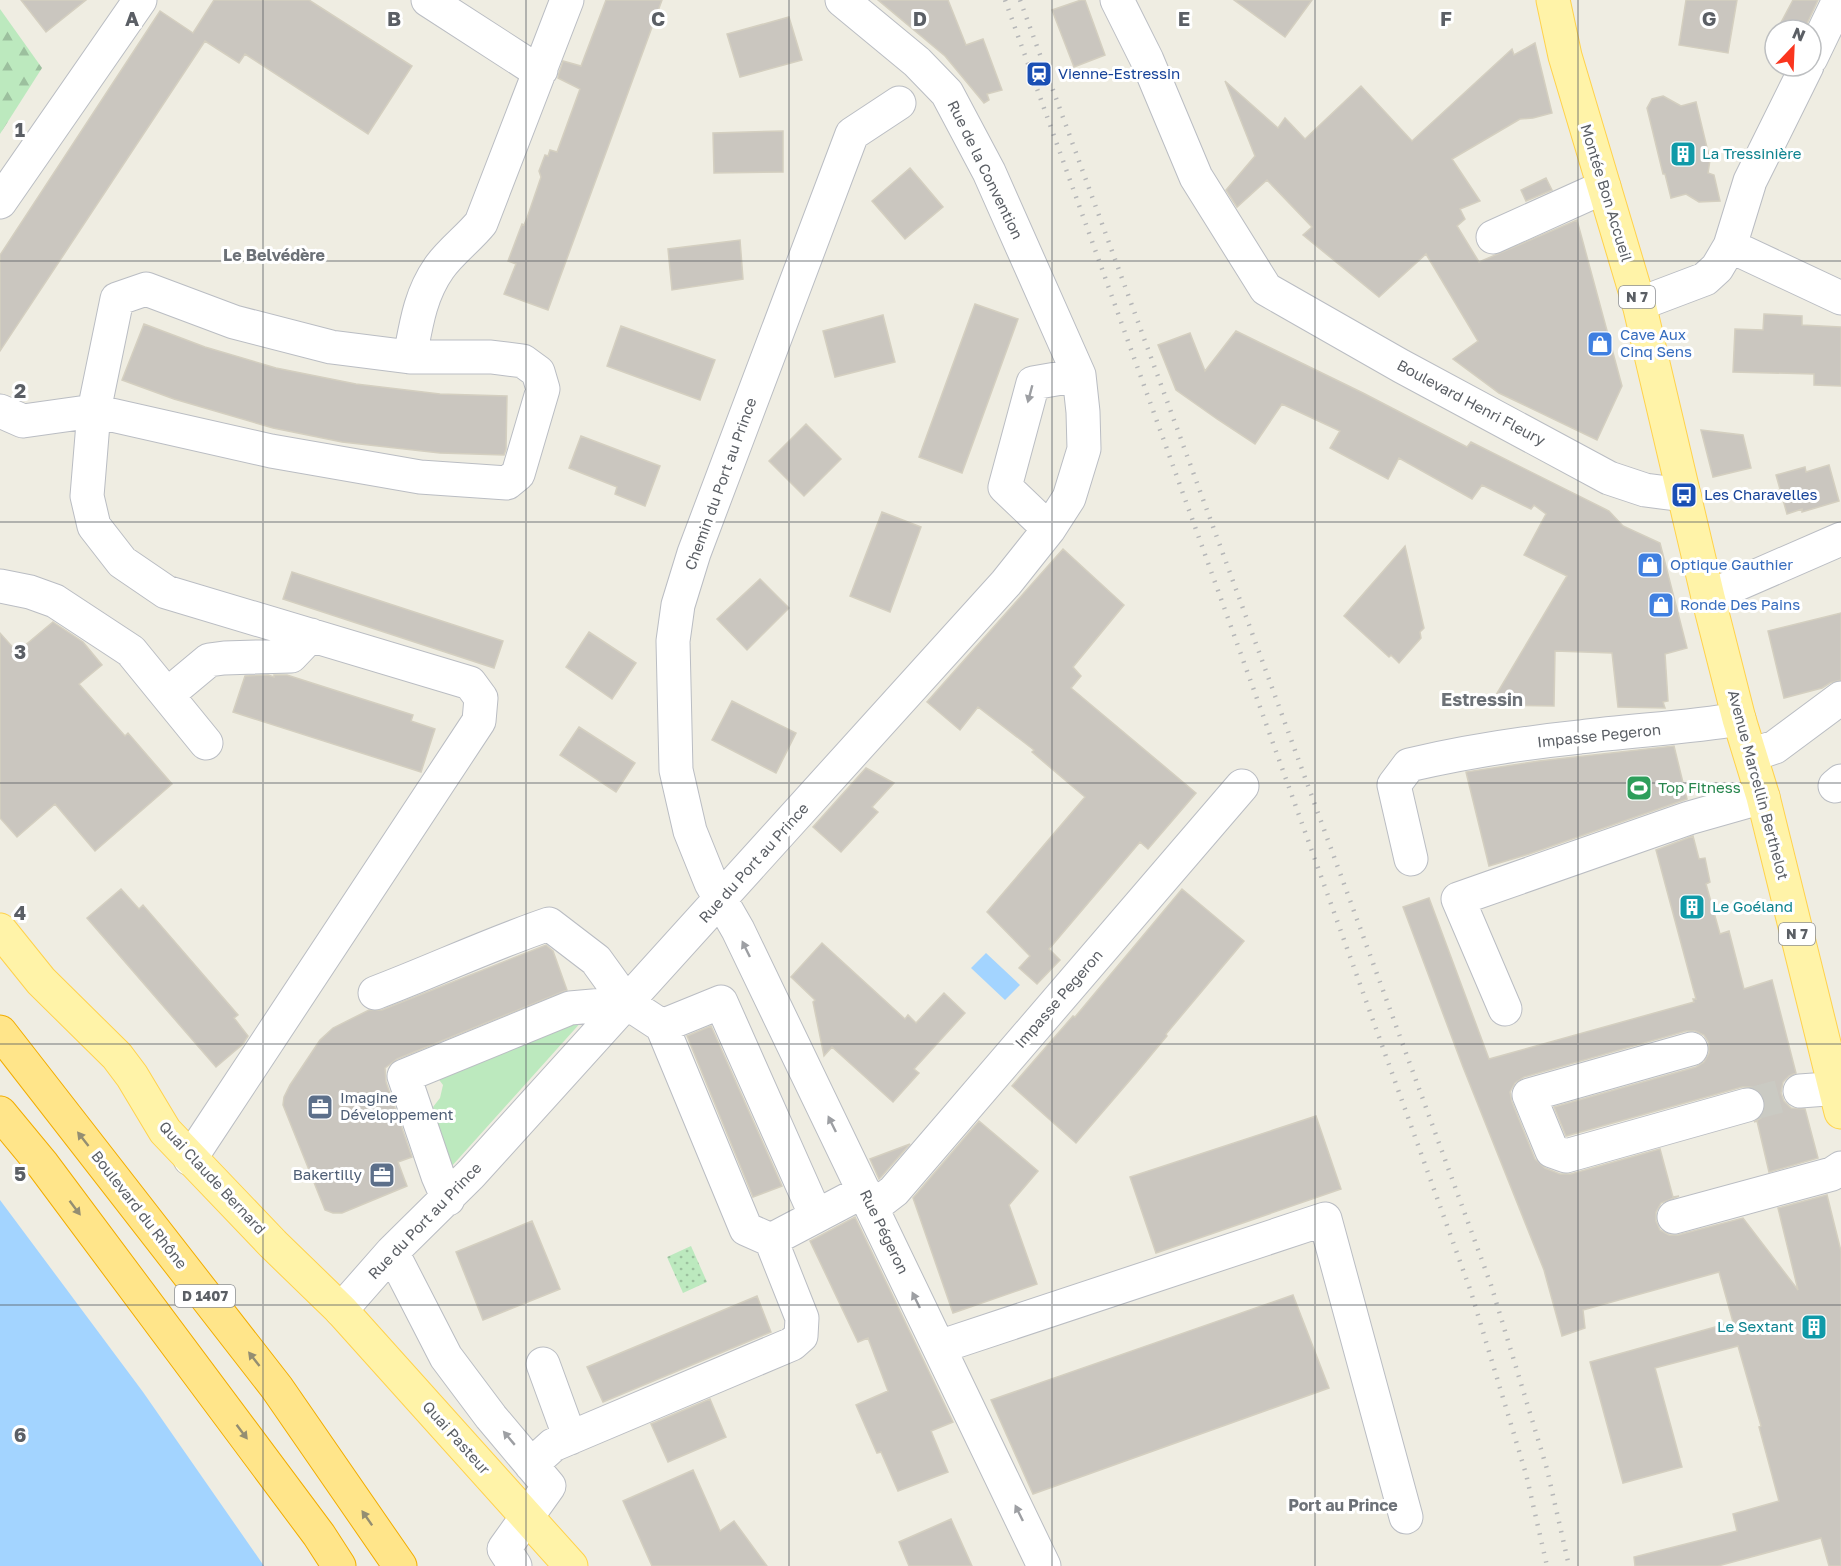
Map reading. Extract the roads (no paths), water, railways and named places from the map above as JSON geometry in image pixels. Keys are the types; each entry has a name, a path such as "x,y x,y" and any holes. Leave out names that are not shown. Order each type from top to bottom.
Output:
{"highway":[{"name":"Boulevard du Rhône","path":"0,1032 277,1388 400,1566"},
{"name":"D 1407","path":"0,1113 71,1203 319,1534 339,1566"}],"main road":[{"name":"Montée Bon Accueil","path":"1553,0 1565,56 1639,304 1708,597"},
{"name":"Avenue Marcellin Berthelot","path":"1708,597 1739,719 1763,797 1839,1097"},
{"name":"Quai Claude Bernard","path":"0,930 41,981 117,1056 132,1076 165,1131 190,1159 340,1310"},
{"name":"Quai Pasteur","path":"340,1310 571,1566"}],"street":[{"path":"0,202 140,0"},
{"path":"428,0 527,64 541,70"},
{"path":"410,357 418,312 428,287 440,266 481,223 567,0"},
{"name":"Rue de la Convention","path":"842,0 917,62 947,93 989,172 1079,375"},
{"name":"Boulevard Henri Fleury","path":"1117,0 1147,60 1196,177 1266,289 1401,366 1609,478 1645,490 1684,495"},
{"path":"1823,33 1839,0"},
{"path":"1639,304 1705,279 1716,268 1730,246 1750,182 1801,78"},
{"name":"Chemin du Port au Prince","path":"720,899 690,831 676,770 673,640 678,605 694,553 852,134 899,103"},
{"path":"1493,237 1604,187"},
{"path":"1730,246 1841,298"},
{"path":"0,411 23,421 94,411 271,451 420,477 507,483 518,474 543,389 538,372 523,361 491,357 410,357 331,348 234,322 146,289 117,299 94,411 87,496 94,526 122,562 166,591 470,683 482,698 479,721 190,1159"},
{"path":"1049,529 1005,487 1033,383 1079,375"},
{"name":"Rue du Port au Prince","path":"340,1310 392,1252 448,1199 627,1003 1006,583 1049,529 1069,498 1084,450 1079,375"},
{"path":"1708,597 1841,539"},
{"path":"0,586 30,592 55,601 131,651 206,743"},
{"path":"167,695 209,660 291,656 311,635"},
{"path":"1751,755 1775,747 1841,698"},
{"name":"Impasse Pegeron","path":"1410,859 1394,785 1409,765 1458,754 1739,719"},
{"name":"Impasse Pegeron","path":"771,1240 816,1216 894,1191 1242,786"},
{"path":"1505,1009 1458,899 1689,818 1763,797"},
{"name":"Rue Pégeron","path":"720,899 738,930 1044,1566"},
{"path":"375,993 549,924 596,960 627,1003 662,1026 746,1229 771,1240 802,1318 801,1336 792,1344 553,1445 531,1465"},
{"path":"662,1026 720,1002 816,1216"},
{"path":"448,1199 404,1076 570,1008 627,1003"},
{"path":"1691,1049 1529,1095 1552,1151 1566,1156 1747,1105"},
{"path":"1800,1091 1839,1097"},
{"path":"1674,1217 1832,1174 1841,1168"},
{"path":"939,1347 1325,1219 1406,1517"},
{"path":"392,1252 446,1357 491,1417 549,1486 504,1550 514,1566"},
{"path":"543,1364 570,1438"}],"water":[{"path":"986,953 1020,985 1005,1000 971,968"},
{"path":"0,1200 143,1392 264,1566 0,1566"}],"tunnel":[{"path":"1747,1105 1800,1091"}],"railway":[{"path":"1005,0 1471,1292 1526,1474 1547,1566"},
{"path":"1020,0 1491,1285 1547,1469 1569,1566"}],"place":[{"name":"Vienne-Estressin","path":"1039,74"},
{"name":"La Tressinière","path":"1683,154"},
{"name":"Cave Aux Cinq Sens","path":"1600,344"},
{"name":"Les Charavelles","path":"1684,495"},
{"name":"Optique Gauthier","path":"1650,565"},
{"name":"Ronde Des Pains","path":"1661,605"},
{"name":"Top Fitness","path":"1639,788"},
{"name":"Le Goéland","path":"1692,907"},
{"name":"Imagine Développement","path":"320,1107"},
{"name":"Bakertilly","path":"382,1175"},
{"name":"Le Sextant","path":"1814,1327"}],"district":[{"name":"Le Belvédère","path":"274,255"},
{"name":"Estressin","path":"1482,700"},
{"name":"Port au Prince","path":"1343,1505"}]}
